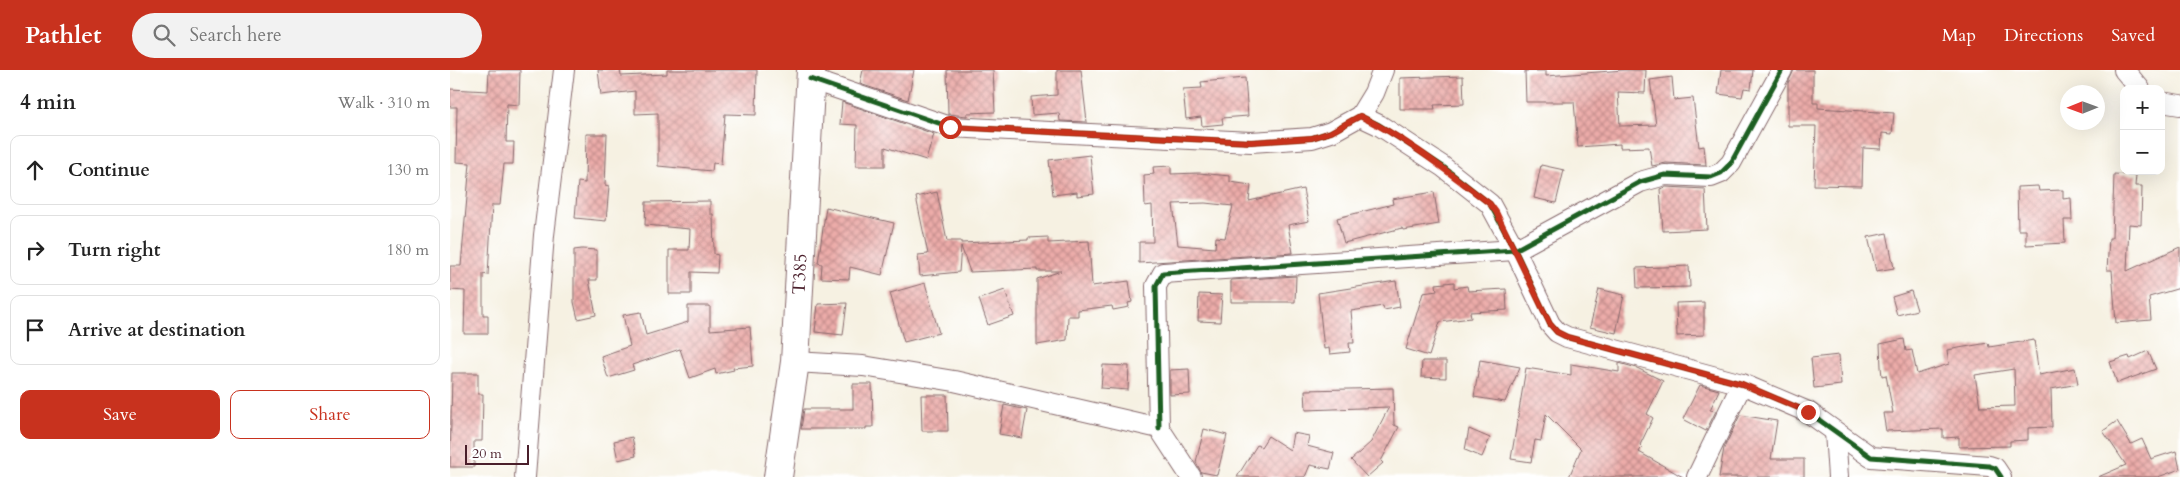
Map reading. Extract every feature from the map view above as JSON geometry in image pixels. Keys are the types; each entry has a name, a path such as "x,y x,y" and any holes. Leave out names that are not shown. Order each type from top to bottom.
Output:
{"street":[{"path":"525,477 544,235 564,70"},
{"path":"811,75 950,127 1251,142 1312,138 1331,132 1360,116 1374,93 1383,70"},
{"path":"1192,477 1159,428 1156,286 1163,273 1515,250 1640,182 1665,175 1711,177 1721,173 1731,163 1782,70"},
{"path":"2124,70 2137,85"},
{"name":"T385","path":"778,477 795,362 811,75"},
{"path":"2165,103 2180,105"},
{"path":"1360,116 1379,125 1442,166 1490,204 1496,212 1537,298 1557,332 1567,337 1742,384 1797,406 1871,457 1988,466 1994,468 2002,477"},
{"path":"795,362 863,366 954,380 1159,428"},
{"path":"1696,477 1742,384"},
{"path":"1835,432 1838,477"}],"building":[{"path":"489,70 520,70 519,105 507,104 506,142 514,142 513,164 504,164 500,205 492,205 488,275 483,274 483,315 488,315 488,334 464,334 465,291 450,290 450,266 461,266 470,163 456,162 457,107 450,107 450,89 488,91"},
{"path":"598,70 620,70 621,76 667,74 667,70 757,70 756,115 725,114 721,164 713,163 712,171 658,166 658,113 635,114 635,91 601,95"},
{"path":"863,70 914,70 908,100 860,84"},
{"path":"947,70 993,70 995,112 967,113 967,116 948,114"},
{"path":"1057,70 1081,70 1087,122 1060,121 1059,113 1032,115 1031,97 1057,95"},
{"path":"1646,70 1645,93 1618,92 1620,126 1656,125 1650,80 1672,77 1674,100 1693,98 1699,147 1704,146 1706,165 1666,163 1652,166 1649,147 1620,148 1620,144 1578,147 1574,102 1526,102 1525,71 1546,71 1546,76"},
{"path":"1721,70 1753,70 1751,89 1744,88 1742,97 1718,94"},
{"path":"1794,70 1813,70 1813,103 1818,103 1818,108 1894,113 1892,134 1882,133 1881,149 1863,148 1862,186 1814,185 1816,126 1788,126 1788,83"},
{"path":"1463,76 1464,104 1434,105 1435,109 1400,109 1400,78"},
{"path":"1245,78 1248,116 1222,118 1223,124 1202,126 1201,117 1186,119 1183,89 1202,88 1201,82"},
{"path":"842,102 934,134 926,160 885,147 885,166 856,166 857,125 840,124"},
{"path":"586,134 607,134 605,185 609,186 606,221 575,218 578,182 585,183"},
{"path":"1090,155 1094,194 1077,196 1077,192 1053,195 1049,160"},
{"path":"1541,165 1564,170 1556,203 1534,198"},
{"path":"1171,166 1171,174 1199,173 1230,176 1230,182 1251,185 1249,201 1303,189 1309,221 1288,225 1293,253 1139,263 1139,242 1153,242 1152,205 1145,206 1144,175 1154,174 1153,167","holes":["1205,203 1233,206 1225,238 1216,237 1215,248 1178,245 1173,204"]},
{"path":"2114,174 2136,175 2135,186 2142,186 2141,225 2129,224 2127,271 2180,247 2180,288 2149,297 2151,320 2116,323 2112,270 2107,270 2109,238 2112,238"},
{"path":"2038,186 2039,191 2063,190 2063,199 2071,198 2072,220 2064,220 2065,243 2026,245 2026,230 2018,230 2017,187"},
{"path":"1666,187 1705,189 1707,229 1663,231 1660,189"},
{"path":"937,192 947,241 961,241 961,243 1028,240 1028,238 1048,237 1048,243 1089,241 1092,286 1129,281 1132,302 1128,303 1129,307 1113,310 1112,306 1078,310 1078,316 1068,316 1067,340 1037,345 1037,279 1061,271 1037,271 1037,269 970,272 961,246 959,272 920,276 918,255 928,254 916,197"},
{"path":"1434,192 1439,224 1403,230 1402,228 1344,243 1337,218 1393,204 1392,199"},
{"path":"710,201 710,214 713,214 714,254 718,255 717,273 691,272 691,294 669,294 669,250 689,250 690,229 645,225 646,202"},
{"path":"826,207 894,223 882,275 850,267 849,279 821,278 822,264 818,263"},
{"path":"1887,233 1894,268 1876,271 1868,237"},
{"path":"574,250 597,250 597,280 589,280 596,315 578,319 574,302"},
{"path":"1689,266 1690,287 1637,288 1636,268"},
{"path":"1296,276 1295,302 1231,302 1231,280"},
{"path":"1396,281 1400,307 1384,310 1383,306 1351,311 1354,343 1349,343 1350,352 1330,354 1329,348 1324,349 1318,293"},
{"path":"1454,282 1454,288 1467,286 1468,291 1506,289 1507,310 1470,312 1471,318 1440,322 1429,356 1406,349 1423,293 1437,291 1436,284"},
{"path":"925,283 939,333 904,342 890,293"},
{"path":"1599,289 1624,295 1616,333 1590,327"},
{"path":"1005,290 1014,316 988,325 979,299"},
{"path":"1911,291 1917,310 1897,315 1892,297"},
{"path":"1199,294 1222,295 1220,322 1198,321"},
{"path":"1704,302 1704,335 1677,336 1676,303"},
{"path":"847,303 843,335 815,332 818,304"},
{"path":"688,306 710,306 710,330 750,327 753,366 733,368 734,370 716,374 715,369 690,378 680,349 632,365 634,370 608,378 601,356 630,346 623,315 641,312 646,335 688,322"},
{"path":"1904,339 1906,351 1912,350 1917,374 1949,364 1947,350 1988,343 1989,347 2034,340 2039,375 2075,368 2078,384 2051,389 2052,427 2028,428 2028,440 2010,441 2010,446 1959,447 1959,437 1943,438 1943,429 1886,431 1883,413 1893,413 1886,375 1882,376 1880,344","holes":["2014,369 2015,406 1980,407 1975,375"]},
{"path":"2148,351 2156,369 2117,383 2110,362 2129,356 2130,359"},
{"path":"1839,355 1841,385 1814,388 1811,358"},
{"path":"1480,360 1520,367 1505,402 1474,397"},
{"path":"1422,361 1446,361 1446,378 1421,377"},
{"path":"1619,363 1637,368 1663,381 1647,414 1653,418 1640,445 1642,447 1639,452 1683,477 1569,477 1581,449 1546,414 1541,441 1535,440 1531,462 1511,459 1526,368 1571,375 1571,364 1619,372"},
{"path":"1103,365 1129,366 1128,390 1101,388"},
{"path":"1189,369 1190,394 1170,395 1170,370"},
{"path":"452,373 478,373 478,394 483,394 482,441 474,441 474,467 450,467"},
{"path":"853,384 872,384 873,427 866,427 866,429 801,429 804,409 853,409"},
{"path":"1700,385 1719,390 1710,410 1716,411 1706,431 1683,419"},
{"path":"1393,388 1394,425 1399,427 1381,461 1383,463 1367,477 1351,460 1371,442 1389,407 1306,410 1305,390"},
{"path":"921,395 947,395 948,431 922,431"},
{"path":"1004,405 1027,410 1022,438 999,434"},
{"path":"1740,415 1777,421 1771,459 1804,459 1804,477 1719,477 1724,448"},
{"path":"2117,421 2131,444 2142,439 2151,459 2176,451 2180,469 2158,477 2098,477 2126,465 2103,431"},
{"path":"1204,429 1227,435 1217,475 1201,472 1196,462"},
{"path":"1469,429 1490,438 1482,457 1465,450"},
{"path":"1293,433 1309,436 1307,446 1334,453 1330,469 1310,465 1305,477 1237,477 1257,445 1261,447 1268,436 1290,450"},
{"path":"632,437 636,456 618,460 614,441"}],"cycle path":[{"path":"810,79 950,127 1251,142 1312,138 1331,132 1360,116 1379,125 1442,166 1490,204 1515,250 1640,182 1665,175 1711,177 1721,173 1731,163 1782,70"},
{"path":"1159,428 1156,286 1163,273 1515,250 1550,324 1557,332 1567,337 1742,384 1808,412 1871,457 1989,466 1995,468 2001,477"}],"route":[{"path":"950,127 1251,142 1312,138 1331,132 1360,116 1379,125 1442,166 1490,204 1496,212 1550,324 1557,332 1567,337 1742,384 1808,412"}]}
